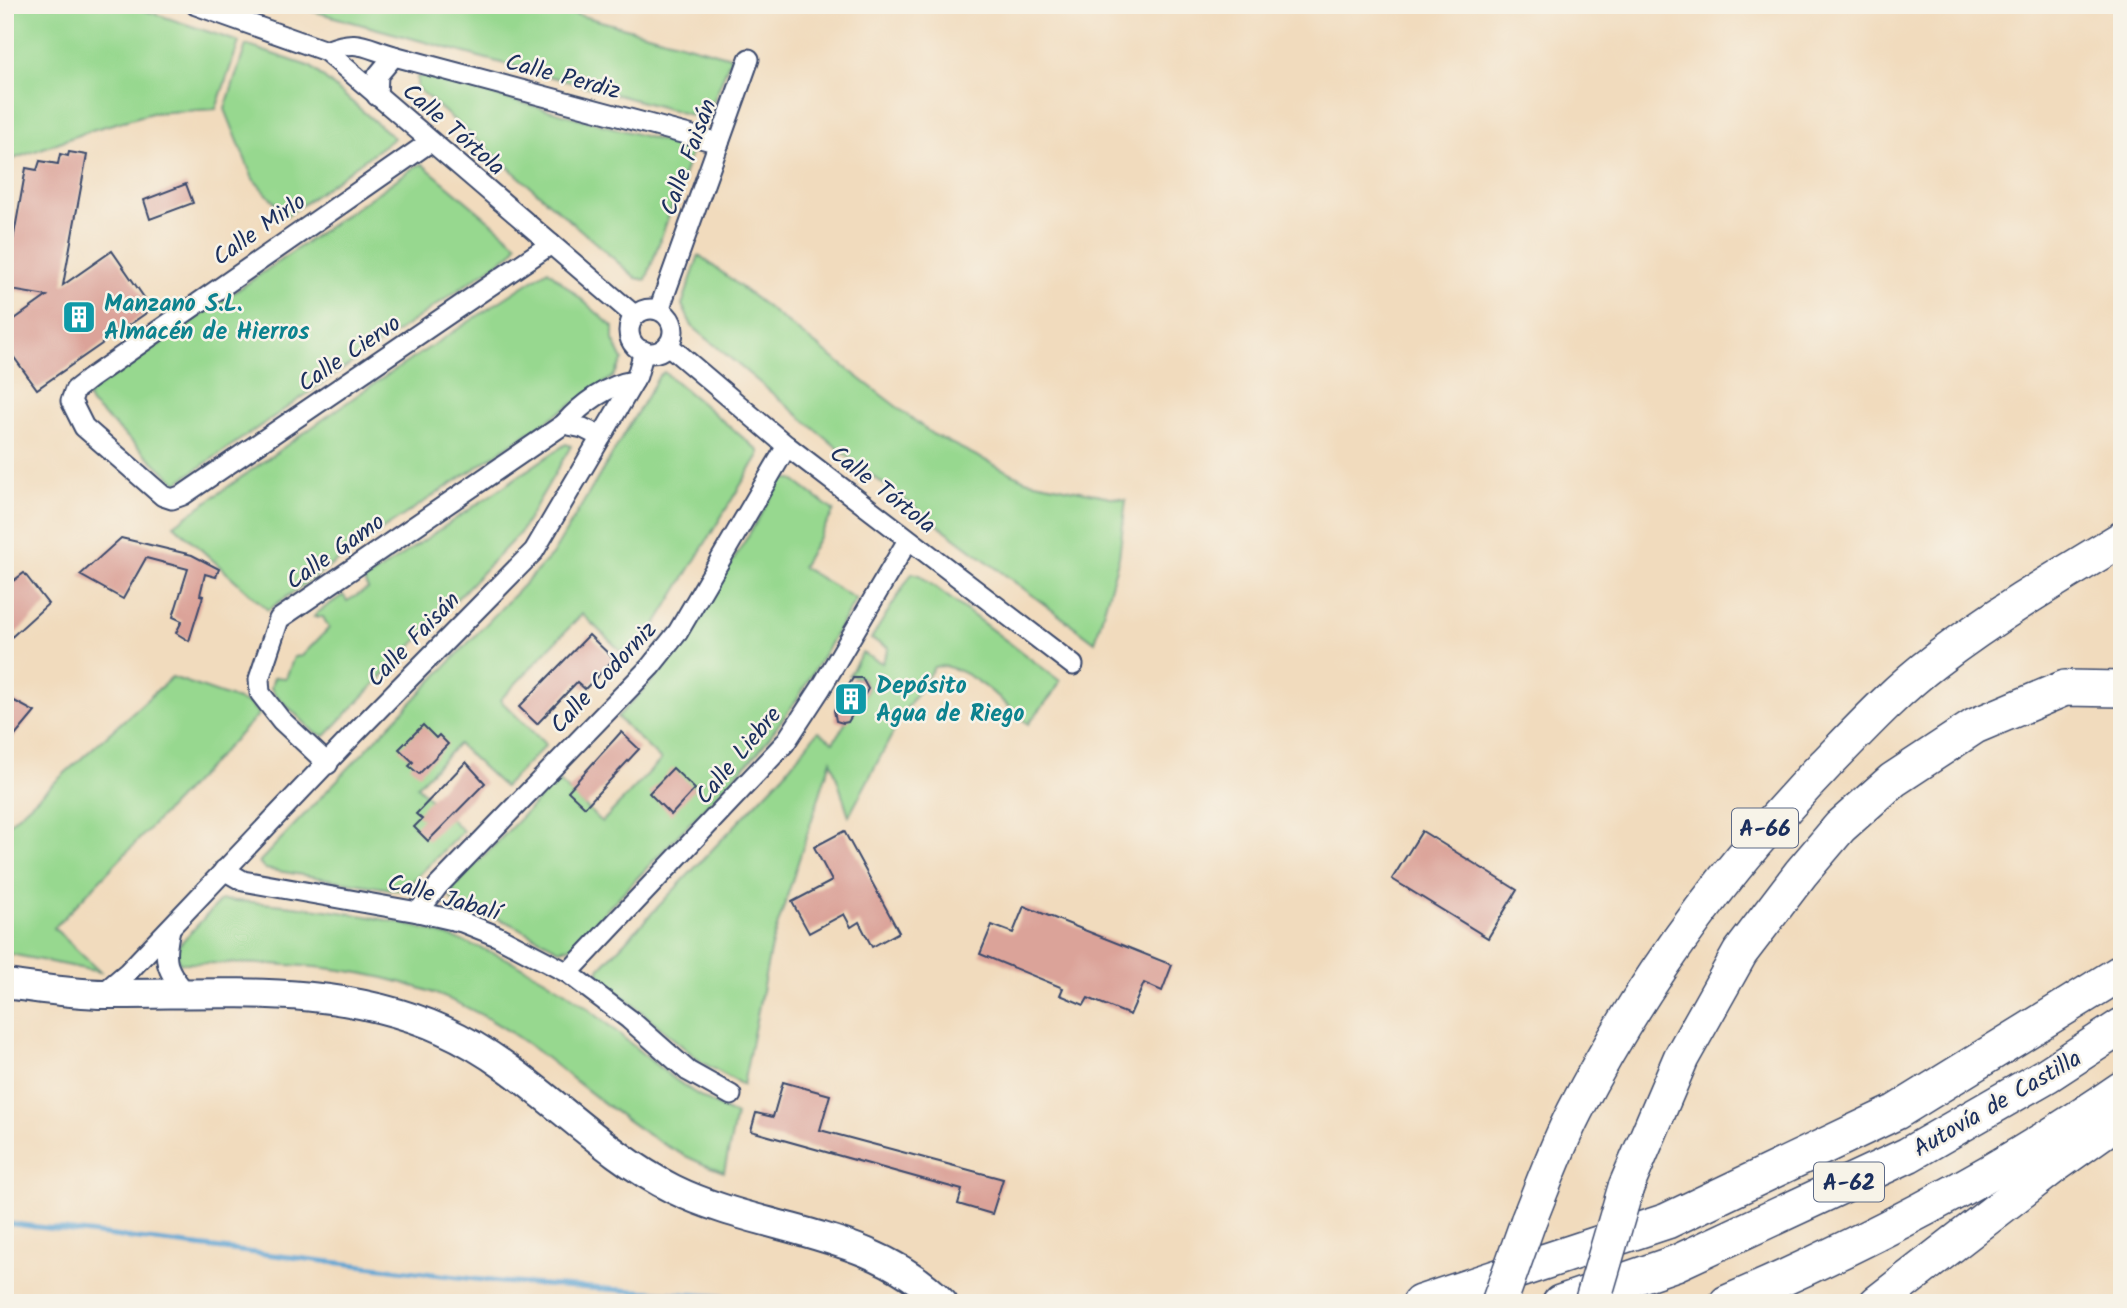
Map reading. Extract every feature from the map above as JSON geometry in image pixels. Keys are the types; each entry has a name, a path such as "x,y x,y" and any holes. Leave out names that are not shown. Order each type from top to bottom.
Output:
{"highway":[{"name":"A-66","path":"1499,1303 1528,1222 1574,1113 1615,1037 1699,910 1770,822 1861,728 1935,661 2039,590 2122,539"},
{"name":"A-66","path":"1592,1303 1626,1187 1681,1058 1741,953 1801,873 1840,827 1893,780 1976,726 2065,688 2122,689"},
{"path":"1420,1303 1667,1221 1896,1112 2122,972"},
{"name":"Autovía de Castilla","path":"1560,1303 1676,1263 1908,1155 2057,1069 2122,1026"},
{"name":"A-62","path":"1727,1303 1791,1276 1937,1202 2072,1124 2122,1089"},
{"path":"1877,1303 2055,1165 2122,1118"}],"street":[{"path":"196,5 332,56"},
{"name":"Calle Perdiz","path":"332,56 345,43 359,42 385,53 719,143"},
{"path":"376,96 378,75 385,53"},
{"name":"Calle Tórtola","path":"332,56 635,316"},
{"name":"Calle Faisán","path":"659,310 749,59"},
{"name":"Calle Mirlo","path":"172,499 151,487 78,421 71,401 75,390 430,142"},
{"name":"Calle Ciervo","path":"172,499 191,490 551,244"},
{"path":"642,310 659,310 672,325 668,345 661,350 644,351 631,340 629,331 635,316 642,310"},
{"name":"Calle Tórtola","path":"668,345 786,446 1073,665"},
{"name":"Calle Faisán","path":"102,995 128,972 534,551 634,381 644,351"},
{"name":"Calle Gamo","path":"328,764 282,720 260,693 259,679 279,619 564,425 575,412 616,384 634,381"},
{"path":"564,425 583,428 601,437"},
{"name":"Calle Codorniz","path":"418,912 438,886 650,667 678,632 786,446"},
{"name":"Calle Liebre","path":"568,973 660,880 785,743 821,688 908,540"},
{"name":"Calle Jabalí","path":"225,870 243,881 418,912 462,922 497,936 568,973 629,1019 688,1072 731,1096"},
{"path":"170,927 164,954 168,969 187,993"},
{"path":"5,984 102,995 256,993 332,998 365,1003 407,1015 475,1045 640,1169 674,1189 863,1251 904,1272 943,1303"}],"green space":[{"path":"11,5 129,5 239,42 216,109 152,113 95,129 5,162 5,36"},
{"path":"542,5 731,57 708,115 705,119 294,6"},
{"path":"246,45 311,67 394,138 287,216 253,179 225,109"},
{"path":"424,76 688,148 691,153 646,280 636,278 417,88 417,77"},
{"path":"422,164 517,244 512,253 177,483 91,404 88,398 91,392"},
{"path":"699,255 932,434 1025,480 1126,500 1119,557 1095,642 858,465 692,326 682,305"},
{"path":"548,270 613,327 613,340 623,360 613,377 383,529 268,610 174,525 366,389"},
{"path":"664,372 759,451 759,455 650,634 628,658 582,614 500,700 546,745 504,787 458,744 417,786 463,831 403,891 265,869 259,862 552,555 659,376"},
{"path":"566,444 571,446 520,533 325,736 314,732 274,693 271,688 274,677 286,678 294,657 302,656 329,628 323,617 314,617 317,613 343,595 347,601 368,589 364,581"},
{"path":"782,479 792,479 834,511 802,567 856,599 798,698 759,751 571,947 559,949 507,922 456,903 451,899 454,887 557,780 602,822 661,760 617,717 663,670 685,641"},
{"path":"912,573 919,575 1060,681 1028,724 971,677 958,670 934,667 903,714 849,816 831,760 771,946 743,1085 701,1062 599,976 599,969 783,775 818,731 833,742 868,689 862,678 849,675 862,653 882,663 889,648 871,639"},
{"path":"172,677 250,704 259,714 54,928 100,972 5,953 5,827"},
{"path":"221,900 309,908 397,922 482,948 522,967 583,1005 666,1073 711,1103 736,1115 724,1172 670,1148 598,1099 529,1045 487,1018 445,998 403,983 318,967 179,963 176,948"}],"building":[{"path":"69,152 87,155 63,285 112,251 152,309 37,389 5,345 5,326 47,296 5,289 5,285 26,168 37,170 40,161 58,164 60,154 68,156"},
{"path":"186,184 193,203 150,219 144,200"},
{"path":"121,538 192,555 219,569 216,577 205,574 200,595 203,596 189,641 176,633 182,621 173,617 188,569 146,558 123,599 80,575"},
{"path":"24,573 48,604 5,643 5,587"},
{"path":"589,635 614,659 585,689 577,682 537,724 519,707"},
{"name":"Depósito Agua de Riego","path":"853,678 862,678 868,689 848,722 836,721 834,710"},
{"path":"5,696 35,712 5,748"},
{"path":"423,725 436,738 439,735 448,744 419,774 409,766 413,762 399,749"},
{"path":"621,732 639,749 585,807 568,791"},
{"path":"466,762 485,783 428,841 414,827 422,819 416,814"},
{"path":"673,768 695,789 671,815 649,793"},
{"path":"844,831 899,932 872,947 859,922 851,927 844,914 809,933 792,902 832,881 814,847"},
{"path":"1422,831 1517,890 1488,938 1392,879"},
{"path":"1024,906 1172,965 1162,991 1144,983 1130,1015 1088,998 1084,1005 1060,995 1063,988 980,954 992,925 1013,933"},
{"path":"783,1082 830,1095 820,1130 1003,1179 992,1214 958,1204 962,1190 751,1131 756,1113 773,1117"}],"waterway":[{"path":"5,1223 500,1282 817,1303"}],"place":[{"name":"Manzano S.L. Almacén de Hierros","path":"79,317"},
{"name":"Depósito Agua de Riego","path":"851,699"}]}
